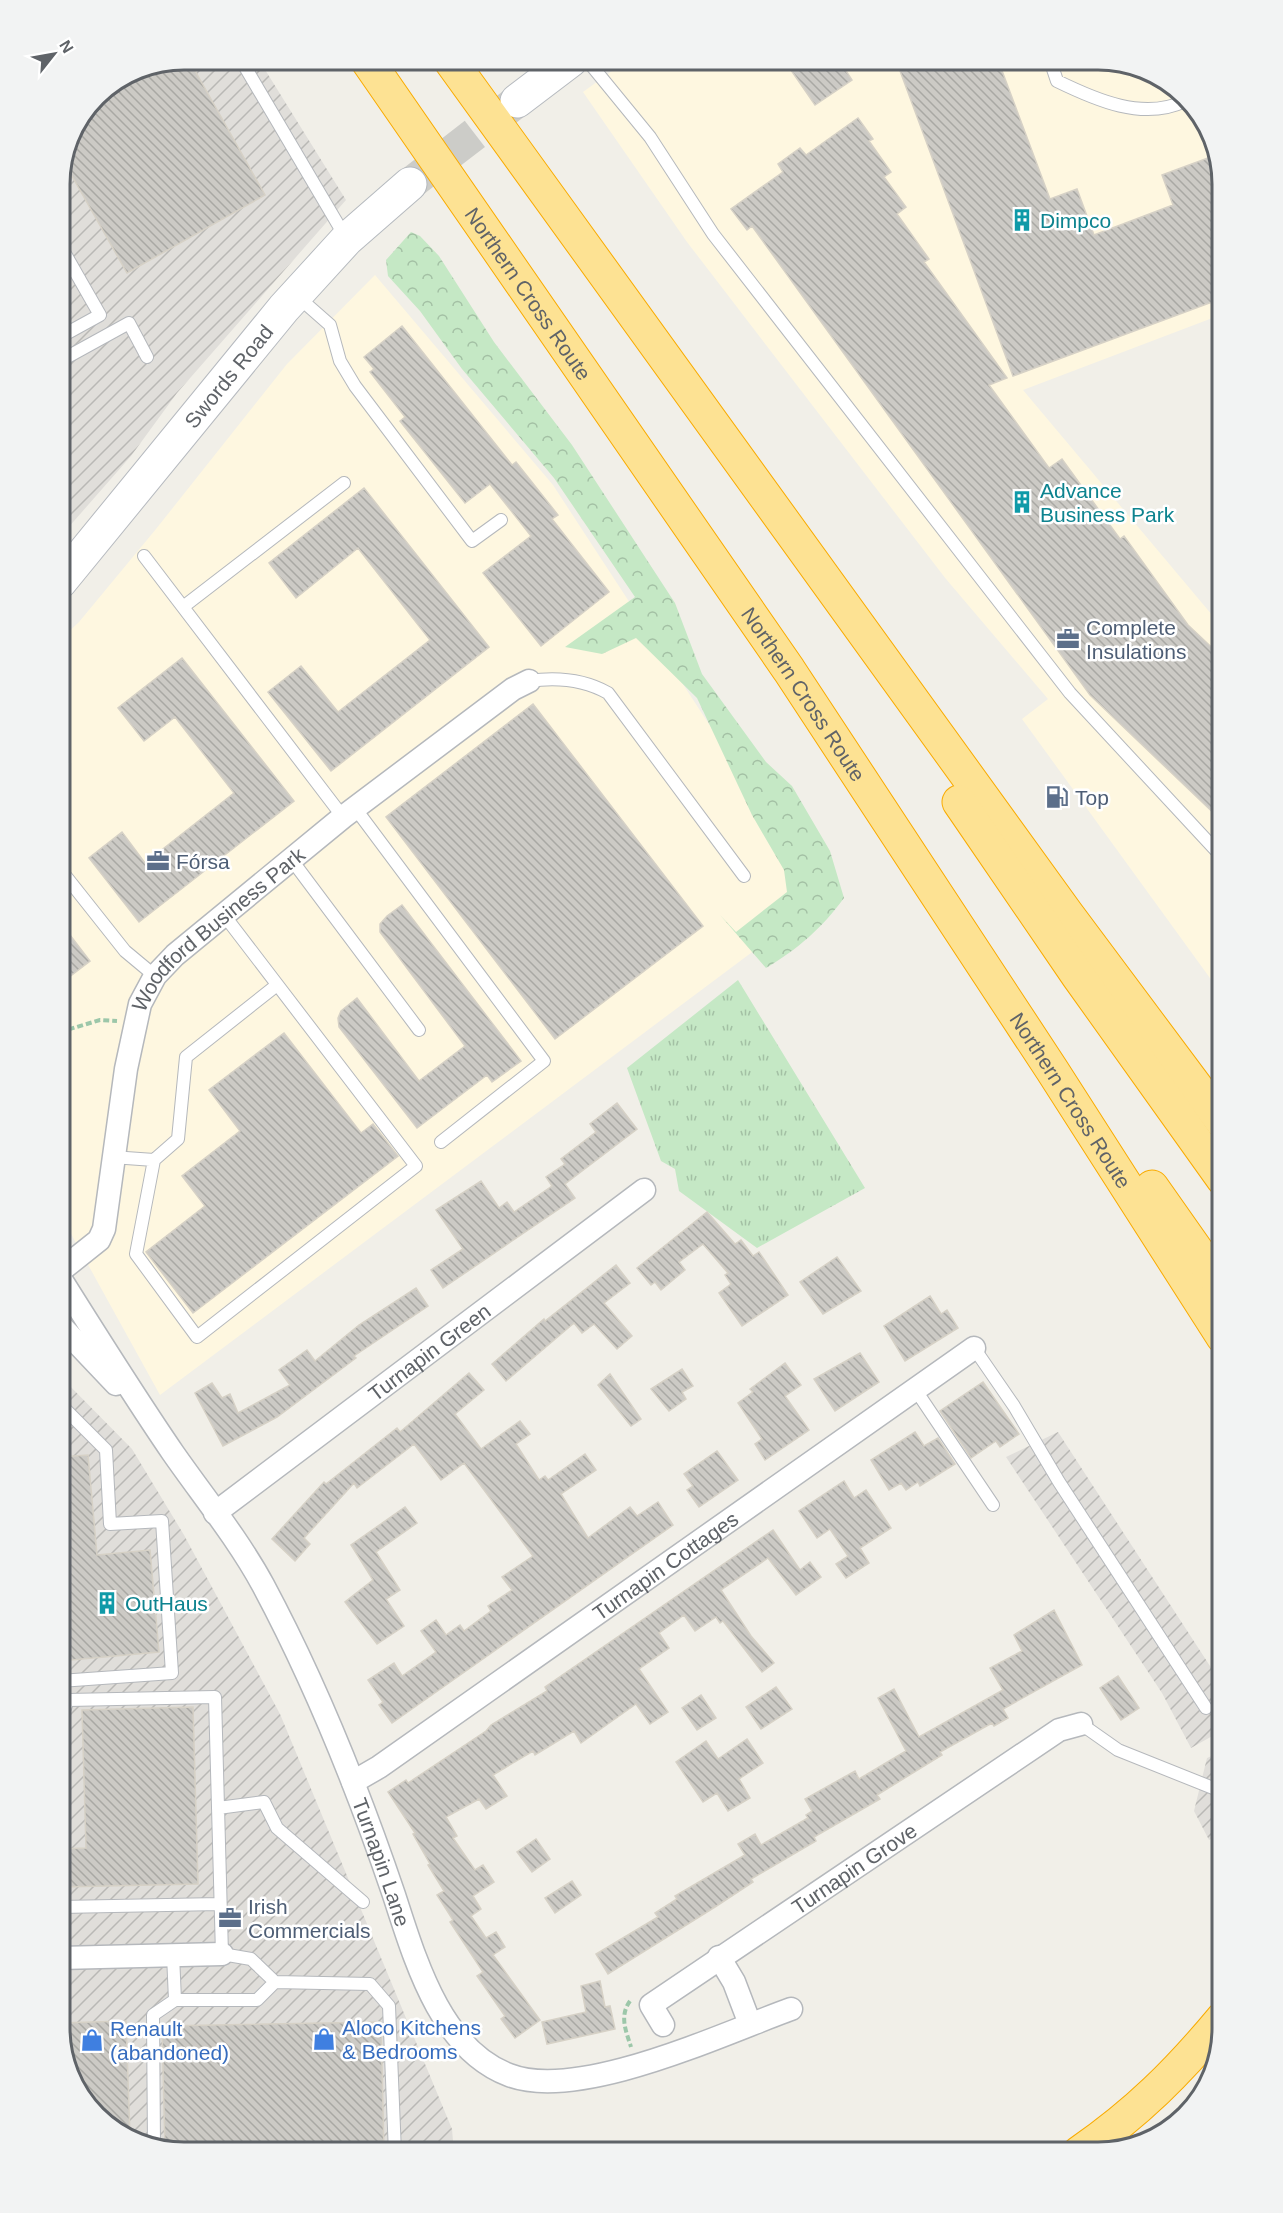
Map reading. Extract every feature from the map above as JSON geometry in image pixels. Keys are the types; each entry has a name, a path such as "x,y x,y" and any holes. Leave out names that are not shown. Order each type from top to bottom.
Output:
{"highway":[{"name":"Northern Cross Route","path":"375,71 789,670 1046,1060 1212,1320"},
{"path":"458,71 1067,914 1212,1108"},
{"path":"512,147 1078,976 1212,1164"},
{"path":"789,670 1212,1272"},
{"path":"1093,2142 1150,2098 1182,2067 1212,2031"}],"main road":[{"path":"517,101 557,71"},
{"name":"Swords Road","path":"71,569 296,295 347,239 410,184"}],"street":[{"name":"Woodford Business Park","path":"70,1263 99,1240 104,1229 112,1157 135,1022 140,1004 155,976 175,955 349,812 513,689 529,681"},
{"name":"Turnapin Green","path":"215,1514 644,1190"},
{"name":"Turnapin Lane","path":"70,1294 149,1417 262,1582 353,1782 411,1945 447,2022 484,2064 512,2077 549,2082 588,2078 635,2066 791,2009"},
{"name":"Turnapin Lane","path":"70,1336 149,1417"},
{"name":"Turnapin Cottages","path":"353,1782 379,1767 974,1348"},
{"name":"Turnapin Grove","path":"651,2005 1059,1730 1081,1724"},
{"path":"70,1958 222,1954"},
{"path":"719,1957 734,1982 750,2024"},
{"path":"651,2005 663,2025"}],"lane":[{"path":"248,71 347,239"},
{"path":"596,71 650,137 713,234 1070,693 1212,846"},
{"path":"1054,71 1057,81 1087,95 1129,107 1157,111 1178,103"},
{"path":"71,264 100,315 71,331"},
{"path":"296,295 330,325 340,361 355,386 472,541 501,520"},
{"path":"71,355 129,323 147,357"},
{"path":"183,608 344,483"},
{"path":"144,556 544,1061 441,1142"},
{"path":"529,681 548,678 570,680 593,685 608,693 744,876"},
{"path":"291,859 420,1030"},
{"path":"71,882 124,951 155,976"},
{"path":"224,915 278,985 416,1166 197,1337 136,1254 154,1160 178,1139 186,1057 278,985"},
{"path":"112,1157 154,1160"},
{"path":"974,1348 1014,1406 1059,1482 1206,1708"},
{"path":"915,1389 993,1505"},
{"path":"70,1414 106,1450 110,1524 162,1521 172,1673 70,1680"},
{"path":"70,1700 215,1697 222,1954 251,1959 275,1982 370,1984 389,2006 395,2142"},
{"path":"1081,1724 1118,1750 1212,1788"},
{"path":"218,1808 264,1802 277,1828 363,1902"},
{"path":"70,1907 220,1904"},
{"path":"173,1955 175,2000"},
{"path":"154,2138 153,2015 175,2000 257,2000 275,1982"}],"path":[{"path":"71,1029 100,1020 135,1022"},
{"path":"635,2066 623,2020 624,2008 637,1996 651,2005"}],"shaded area":[{"path":"177,71 266,71 346,200 177,393 131,456 71,525 71,170 74,155 82,134 99,109 115,94 141,79 155,74"},
{"path":"612,71 1106,71 1149,82 1174,99 1193,121 1206,148 1212,177 1212,318 1023,390 1212,615 1212,981 1022,719 1048,699 946,579 687,242 583,92"},
{"path":"375,275 553,485 823,899 160,1395 70,1233 71,630 156,529 287,364"},
{"path":"70,1386 132,1449 184,1535 280,1714 452,2129 453,2142 177,2142 162,2140 134,2131 109,2114 99,2104 82,2079 73,2051 70,2028"},
{"path":"1058,1432 1212,1669 1212,1736 1191,1748 1162,1693 1006,1457"},
{"path":"1212,1756 1212,1838 1209,1840 1194,1811 1207,1758"}],"green space":[{"path":"411,232 420,236 439,256 494,342 572,445 675,603 702,674 766,762 792,786 830,851 844,898 809,937 766,968 720,915 736,932 787,892 784,870 752,815 697,698 636,638 602,654 565,647 635,597 554,478 462,369 420,311 388,276 386,260"},
{"path":"738,980 865,1188 757,1248 679,1191 675,1169 661,1161 627,1068"}],"building":[{"path":"195,71 265,195 127,273 71,174 74,155 90,121 115,94 155,74"},
{"path":"792,71 846,71 852,80 815,105"},
{"name":"Dimpco","path":"900,71 1002,71 1050,199 1077,189 1094,235 1173,205 1162,175 1209,158 1212,177 1212,302 1013,376"},
{"name":"Advance Business Park","path":"858,118 873,139 869,141 891,172 884,177 906,207 897,214 929,259 924,262 1007,378 989,385 1049,468 1062,459 1120,539 1124,536 1188,625 1212,648 1212,811 1090,695 752,226 747,230 731,209 783,172 778,164 800,148 806,155"},
{"path":"402,326 512,465 516,462 558,515 552,519 609,592 541,646 483,573 531,536 490,484 465,503 400,421 405,417 370,372 374,369 364,357"},
{"path":"364,488 489,647 331,771 268,692 301,666 338,712 430,640 358,548 296,598 269,563"},
{"path":"182,658 294,801 139,922 89,858 122,832 145,863 234,793 175,717 144,741 118,708"},
{"path":"533,704 703,926 555,1039 386,817"},
{"path":"402,905 521,1061 492,1082 487,1075 417,1128 339,1027 338,1018 341,1011 357,998 419,1081 465,1046 380,932 380,924"},
{"path":"71,936 90,961 71,976"},
{"path":"284,1033 361,1133 373,1124 398,1156 193,1313 146,1252 205,1206 182,1176 240,1131 209,1090"},
{"path":"617,1103 637,1129 565,1184 575,1198 443,1288 431,1270 463,1249 436,1210 481,1181 499,1208 507,1202 514,1212 552,1186 546,1177 565,1164 561,1159 596,1132 590,1124"},
{"path":"707,1212 735,1244 741,1240 753,1256 759,1252 788,1295 742,1326 719,1293 731,1284 725,1275 728,1273 703,1244 679,1262 685,1270 661,1290 655,1282 651,1285 637,1268"},
{"path":"837,1257 861,1291 823,1314 800,1282"},
{"path":"616,1265 630,1283 604,1303 632,1336 617,1349 594,1324 582,1333 574,1323 506,1381 492,1364 544,1319 545,1321"},
{"path":"416,1288 428,1306 354,1356 356,1358 277,1417 223,1446 195,1393 212,1383 222,1398 230,1394 238,1413 290,1385 279,1370 307,1350 315,1361 359,1325"},
{"path":"930,1296 941,1314 947,1310 958,1328 905,1361 884,1326"},
{"path":"860,1353 879,1382 835,1411 814,1379"},
{"path":"785,1363 801,1385 785,1396 809,1430 765,1460 755,1444 762,1439 738,1403 753,1392 750,1389"},
{"path":"682,1369 693,1386 682,1392 686,1399 669,1411 651,1389"},
{"path":"469,1373 484,1390 455,1414 481,1449 520,1421 530,1434 516,1444 539,1480 545,1476 548,1480 585,1454 596,1470 561,1494 588,1538 630,1507 637,1516 658,1502 673,1525 392,1723 379,1705 383,1702 368,1680 394,1663 402,1676 436,1652 421,1631 436,1620 446,1635 460,1625 464,1631 491,1611 488,1606 512,1590 502,1577 533,1556 464,1463 441,1480 414,1444 357,1488 354,1483 304,1538 310,1544 295,1561 272,1539 324,1482 326,1484 397,1428 400,1432"},
{"path":"610,1374 641,1419 631,1426 598,1385"},
{"path":"983,1382 1019,1434 1000,1447 996,1441 971,1458 940,1411"},
{"path":"915,1432 924,1446 938,1438 955,1464 920,1486 918,1482 906,1490 901,1483 889,1490 871,1460"},
{"path":"717,1451 738,1480 699,1507 687,1490 693,1486 684,1474"},
{"name":"OutHaus","path":"88,1455 97,1555 150,1550 159,1652 70,1660 70,1456"},
{"path":"844,1481 854,1498 866,1490 891,1528 860,1548 869,1563 846,1578 836,1564 848,1556 830,1529 817,1538 799,1511"},
{"path":"405,1507 417,1523 376,1552 400,1590 386,1599 404,1626 377,1644 345,1602 373,1580 351,1545"},
{"path":"773,1530 800,1570 810,1562 821,1577 796,1595 768,1558 721,1590 751,1636 774,1663 762,1672 723,1621 720,1623 716,1617 695,1631 684,1615 659,1633 669,1648 639,1669 668,1712 650,1724 636,1704 581,1743 574,1731 535,1755 533,1751 493,1775 507,1796 486,1809 479,1799 446,1817 457,1836 453,1838 475,1870 483,1865 494,1882 473,1896 481,1909 471,1916 486,1938 496,1932 505,1947 493,1955 540,2020 515,2038 501,2019 505,2016 477,1976 483,1972 450,1922 453,1920 437,1895 444,1891 428,1865 430,1864 413,1834 415,1833 388,1792 406,1780 408,1783 486,1731 491,1725 547,1691 545,1687"},
{"path":"1054,1610 1082,1665 1003,1709 1008,1718 994,1726 992,1723 940,1752 942,1755 877,1795 880,1799 814,1837 816,1841 751,1879 753,1882 608,1974 596,1954 658,1917 655,1913 677,1899 675,1896 745,1855 738,1844 755,1834 761,1845 808,1818 806,1815 812,1811 805,1799 855,1771 859,1779 906,1751 878,1698 894,1689 919,1737 1003,1690 990,1668 1022,1651 1014,1635"},
{"path":"1118,1676 1139,1708 1121,1720 1100,1688"},
{"path":"776,1687 792,1709 761,1729 746,1707"},
{"path":"701,1695 716,1718 697,1730 682,1708"},
{"path":"193,1707 198,1884 70,1887 70,1849 86,1848 82,1710"},
{"path":"747,1739 763,1763 739,1779 750,1798 728,1811 717,1793 703,1802 676,1762 706,1741 718,1759"},
{"path":"536,1839 550,1859 532,1872 517,1852"},
{"path":"572,1881 581,1895 555,1913 545,1898"},
{"path":"600,1981 605,2007 610,2006 615,2029 547,2044 542,2022 586,2012 581,1986"},
{"path":"126,2021 130,2128 99,2104 82,2079 73,2051 70,2023"},
{"path":"381,2022 384,2142 165,2140 162,2026"}],"tunnel":[{"path":"410,184 516,102"}],"place":[{"name":"Dimpco","path":"1022,220"},
{"name":"Advance Business Park","path":"1022,502"},
{"name":"Complete Insulations","path":"1068,639"},
{"name":"Top","path":"1057,797"},
{"name":"Fórsa","path":"158,861"},
{"name":"OutHaus","path":"107,1603"},
{"name":"Irish Commercials","path":"230,1918"},
{"name":"Aloco Kitchens & Bedrooms","path":"324,2039"},
{"name":"Renault (abandoned)","path":"92,2040"}]}
